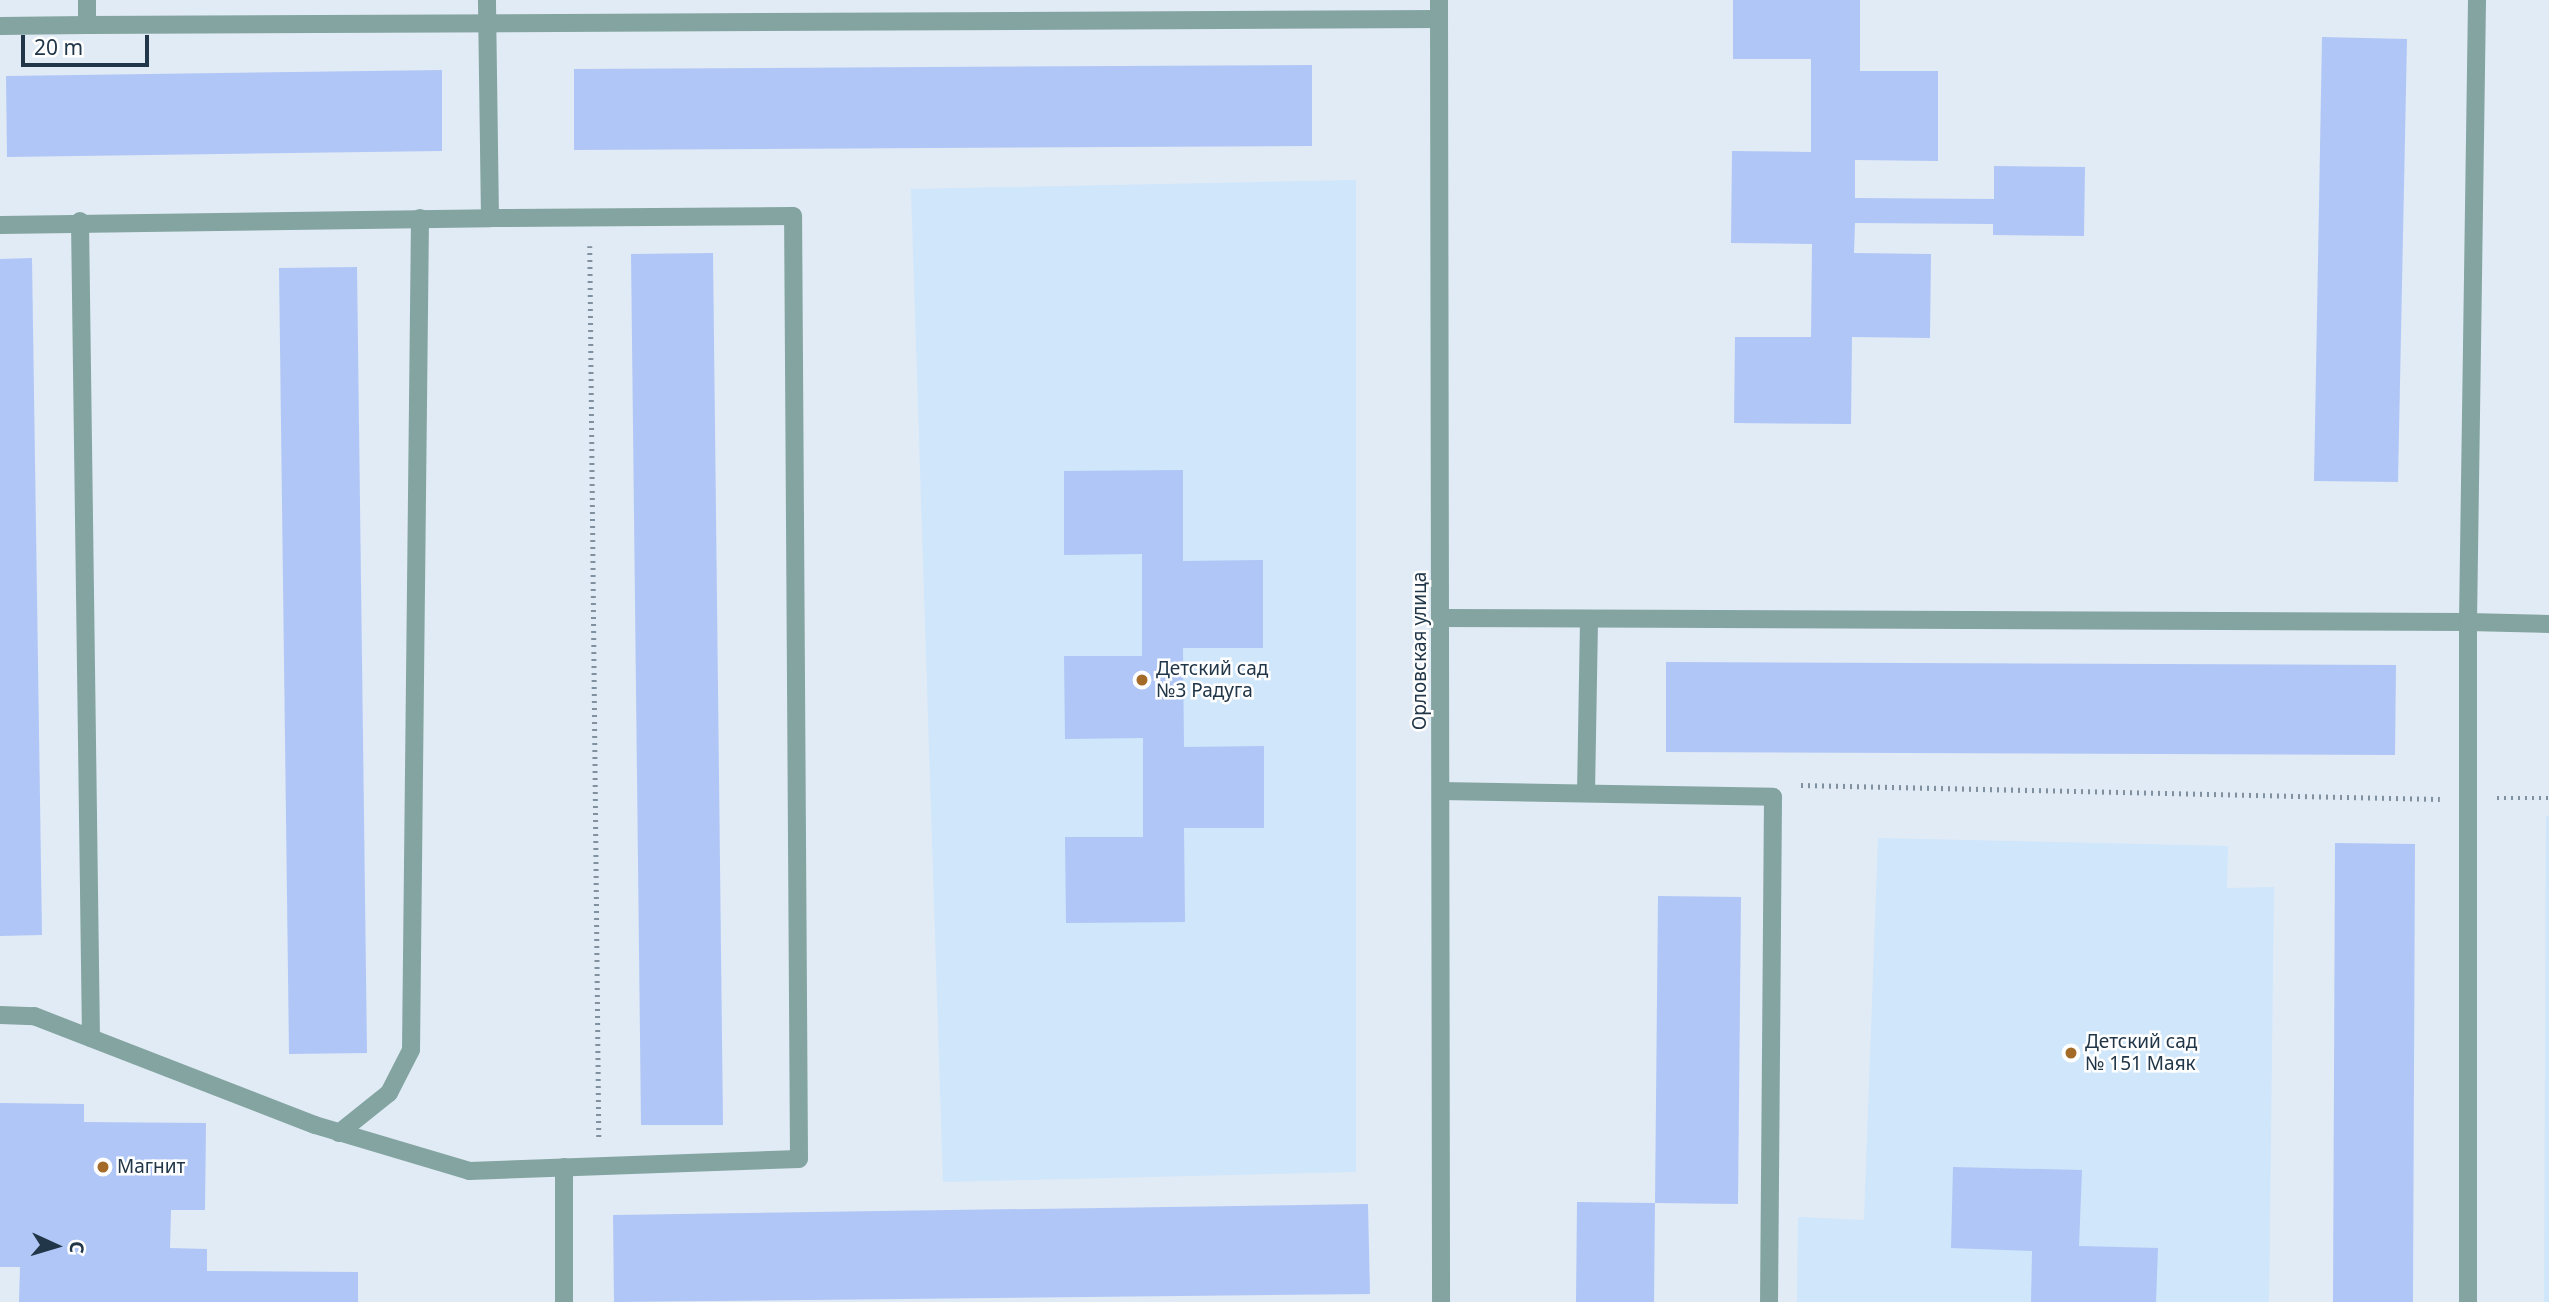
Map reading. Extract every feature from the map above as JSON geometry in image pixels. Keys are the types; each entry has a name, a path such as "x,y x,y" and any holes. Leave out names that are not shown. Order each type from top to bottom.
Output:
{"street":[{"path":"87,0 87,25"},
{"path":"487,0 490,218"},
{"name":"Орловская улица","path":"1439,0 1441,1302"},
{"path":"2468,1302 2468,622 2477,0"},
{"path":"0,26 1439,19"},
{"path":"0,225 80,221 793,216 799,1159 469,1171 339,1133 34,1016 0,1015"},
{"path":"339,1133 389,1093 411,1050 420,218"},
{"path":"80,221 91,1038"},
{"path":"1441,618 2549,624"},
{"path":"1586,793 1588,619"},
{"path":"1441,791 1773,797 1769,1302"},
{"path":"564,1167 564,1302"}],"path":[{"path":"590,217 599,1166"},
{"path":"1788,785 2549,798"}],"shaded area":[{"name":"Детский сад №3 Радуга","path":"1356,180 1356,1172 943,1182 911,189"},
{"path":"2546,816 2549,816 2549,1302 2544,1302"},
{"name":"Детский сад № 151 Маяк","path":"1878,838 2228,846 2227,888 2274,887 2269,1302 1797,1302 1798,1217 1864,1220"}],"building":[{"path":"1733,0 1860,0 1860,71 1938,71 1938,161 1855,160 1855,198 1994,199 1994,166 2085,167 2084,236 1993,235 1993,224 1855,223 1854,253 1931,254 1930,338 1852,337 1851,424 1734,423 1735,337 1811,337 1812,244 1731,243 1732,151 1811,152 1811,59 1733,59"},
{"path":"2322,37 2407,39 2398,482 2314,481"},
{"path":"1312,65 1312,146 574,150 574,69"},
{"path":"442,70 442,151 7,157 6,76"},
{"path":"713,253 723,1125 641,1125 631,254"},
{"path":"32,258 42,935 0,936 0,259"},
{"path":"357,267 367,1053 289,1054 279,268"},
{"path":"1183,470 1183,561 1263,560 1263,648 1183,648 1184,747 1264,746 1264,828 1184,828 1185,922 1066,923 1065,837 1143,837 1143,738 1065,739 1064,656 1142,656 1142,554 1064,555 1064,471"},
{"path":"1666,662 2396,665 2395,755 1666,752"},
{"path":"2335,843 2415,844 2413,1302 2333,1302"},
{"path":"1658,896 1741,897 1738,1204 1655,1203"},
{"name":"Магнит","path":"0,1103 84,1104 84,1122 206,1123 205,1210 171,1210 170,1248 207,1249 207,1271 358,1272 358,1302 19,1302 20,1267 0,1267"},
{"path":"1953,1167 2082,1170 2079,1246 2158,1248 2156,1302 2031,1302 2032,1251 1951,1248"},
{"path":"1577,1202 1655,1203 1654,1302 1576,1302"},
{"path":"1368,1204 1370,1294 614,1302 613,1215"}],"place":[{"name":"Детский сад №3 Радуга","path":"1142,680"},
{"name":"Детский сад № 151 Маяк","path":"2071,1053"},
{"name":"Магнит","path":"103,1167"}]}
